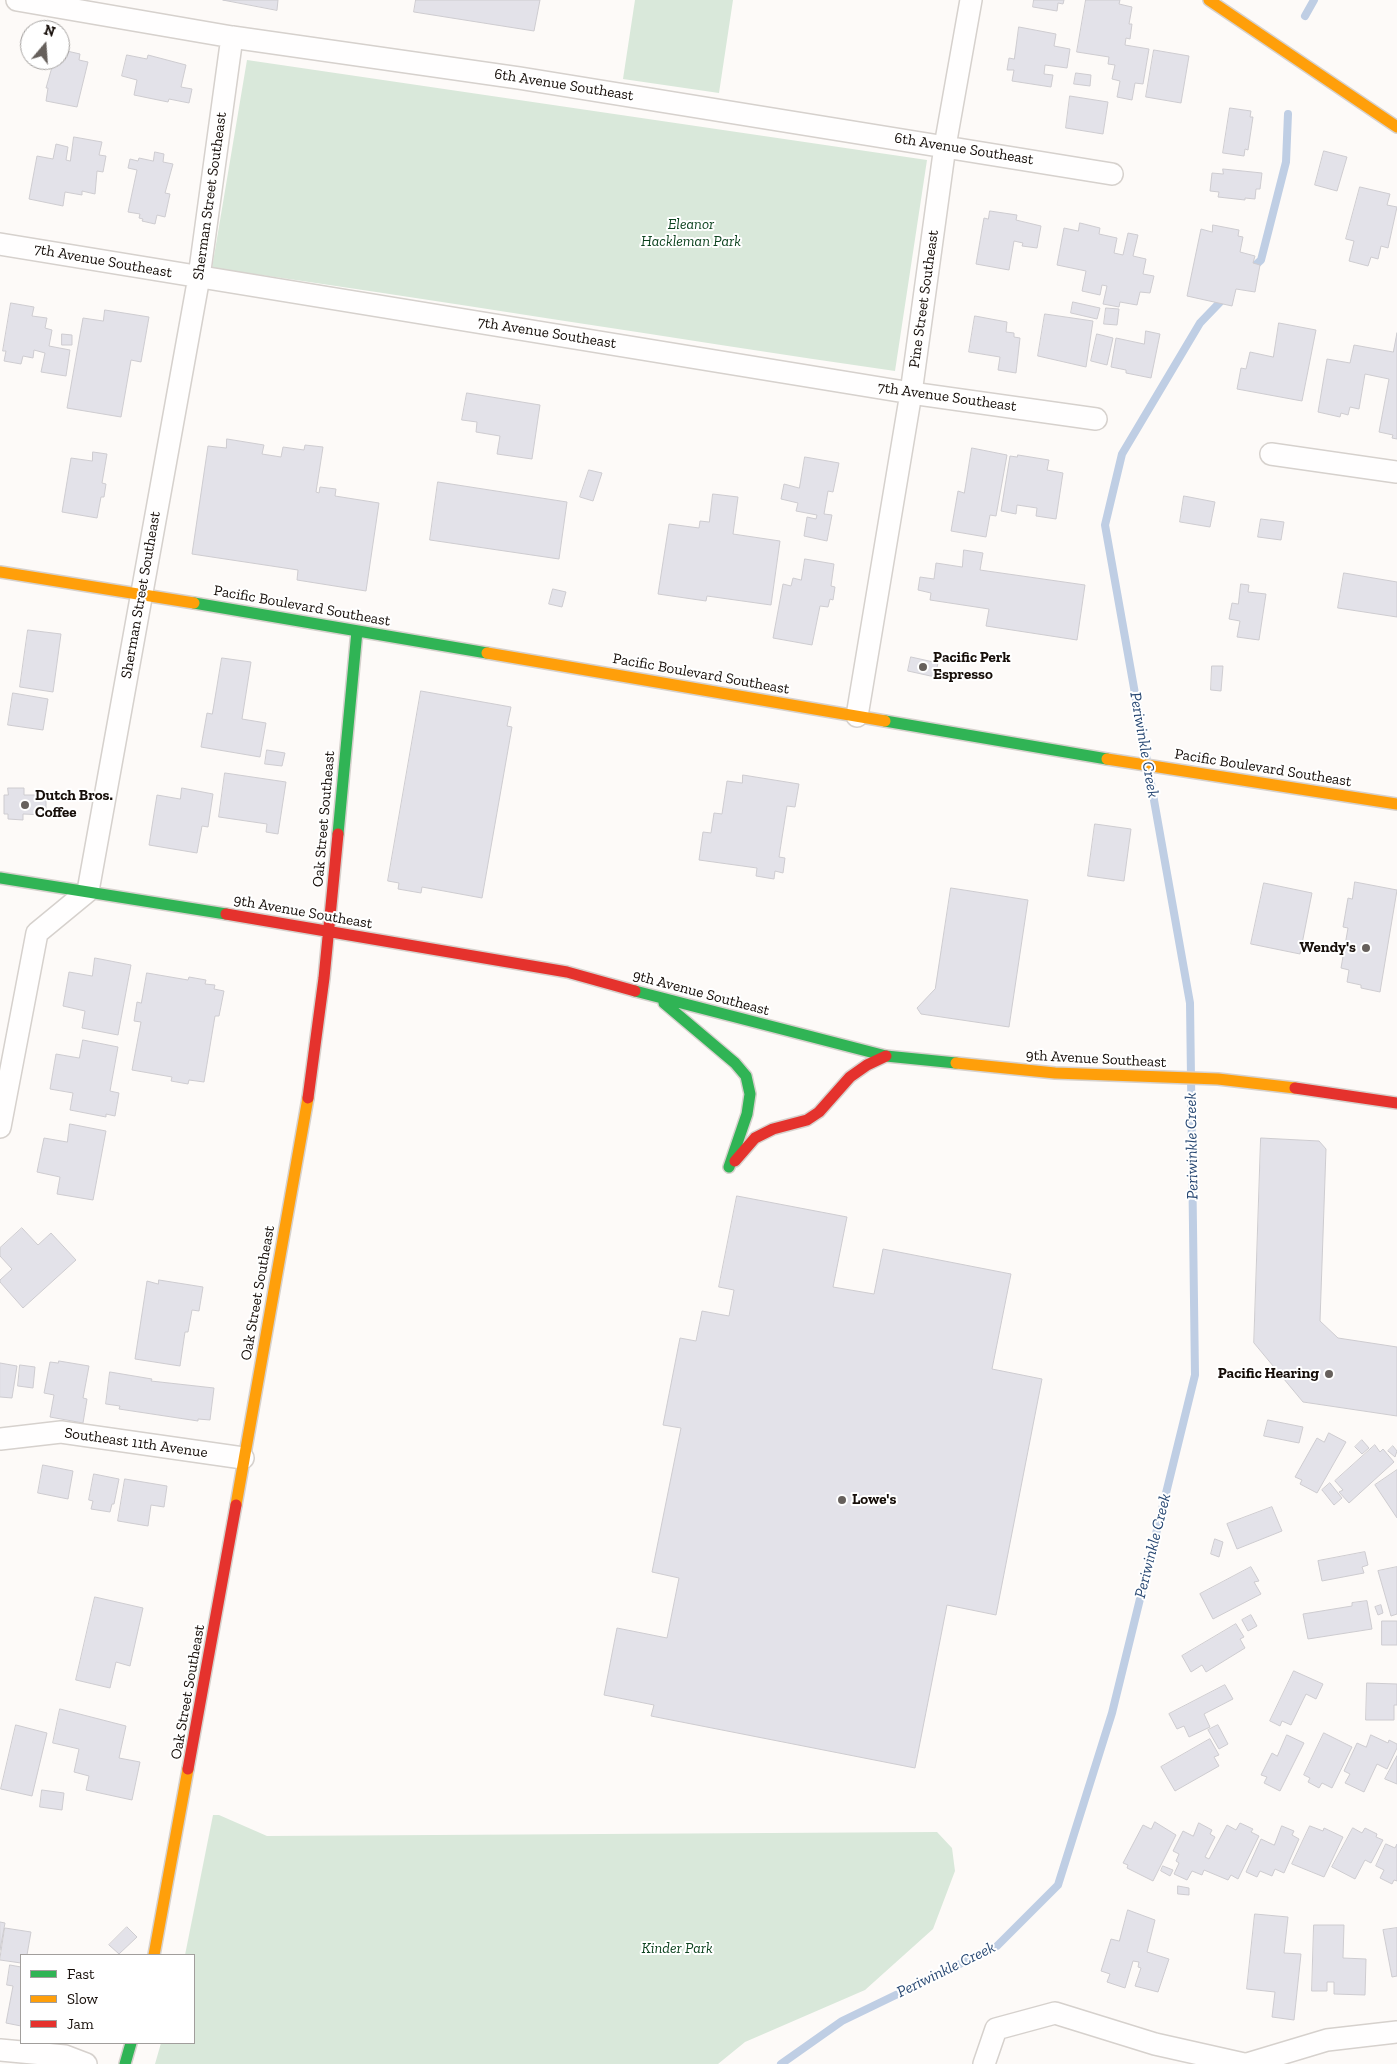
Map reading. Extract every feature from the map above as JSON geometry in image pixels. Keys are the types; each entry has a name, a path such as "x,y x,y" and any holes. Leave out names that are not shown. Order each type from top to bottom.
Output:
{"main road":[{"path":"1209,0 1397,127"},
{"name":"Pacific Boulevard Southeast","path":"0,572 141,594 1122,762 1397,804"},
{"name":"Oak Street Southeast","path":"154,1954 228,1556 243,1458 270,1320 303,1132 328,932 356,631"},
{"name":"9th Avenue Southeast","path":"0,878 88,891 567,972 886,1056 1054,1073 1218,1079 1331,1092 1397,1103"},
{"path":"657,997 735,1063 746,1076 750,1094 747,1114 729,1167 755,1138 773,1130 807,1120 819,1112 850,1077 867,1065 886,1056"},
{"path":"125,2064 131,2044"}],"street":[{"name":"6th Avenue Southeast","path":"17,0 232,37 526,79 1112,174"},
{"name":"Pine Street Southeast","path":"857,716 911,393 946,146 970,0"},
{"name":"Sherman Street Southeast","path":"88,891 199,277 232,37"},
{"name":"7th Avenue Southeast","path":"0,244 911,393 1096,419"},
{"path":"1271,454 1397,472"},
{"path":"0,1127 37,933 88,891"},
{"name":"Southeast 11th Avenue","path":"0,1439 61,1432 243,1458"},
{"path":"984,2064 996,2029 1055,2013 1155,2044 1245,2064 1327,2040 1397,2032"},
{"path":"0,2050 65,2056 86,2064"}],"green space":[{"path":"635,0 733,0 719,93 623,79"},
{"name":"Eleanor Hackleman Park","path":"247,60 927,160 895,371 212,268"},
{"name":"Kinder Park","path":"213,1815 219,1815 267,1836 937,1832 952,1848 955,1871 933,1929 865,1990 745,2042 718,2064 155,2064 161,2044 195,2044 195,1954 185,1954"}],"building":[{"path":"223,0 278,0 277,10"},
{"path":"416,0 540,0 534,31 414,12"},
{"path":"1034,0 1064,0 1063,4 1058,3 1057,11 1033,7"},
{"path":"1086,0 1120,0 1119,4 1132,7 1129,24 1132,24 1130,39 1126,38 1125,45 1149,49 1143,84 1135,83 1132,100 1117,97 1120,81 1112,79 1115,65 1108,64 1109,57 1077,52"},
{"path":"1019,27 1056,34 1054,46 1070,49 1067,68 1045,65 1044,74 1053,75 1051,87 1012,81 1014,70 1007,70 1009,58 1014,59"},
{"path":"1154,50 1189,56 1181,103 1146,97"},
{"path":"70,52 80,54 79,60 88,62 77,107 46,101 48,88 46,88 51,70 70,70"},
{"path":"127,55 147,59 148,55 186,65 181,87 192,89 189,103 169,99 168,102 134,95 137,80 122,76"},
{"path":"1076,73 1091,75 1090,86 1074,84"},
{"path":"1070,96 1108,102 1103,134 1066,128"},
{"path":"1230,108 1251,111 1250,117 1253,117 1248,150 1245,149 1244,156 1223,153"},
{"path":"74,137 102,142 99,155 106,156 103,172 97,171 95,194 82,191 82,195 65,192 63,206 29,199 37,156 53,159 56,144 68,147 66,160 70,161"},
{"path":"1324,151 1347,157 1337,191 1315,185"},
{"path":"155,152 164,154 163,162 173,164 165,193 170,194 165,217 157,215 155,224 142,221 143,219 139,218 140,214 128,212 137,170 128,168 130,159 138,161 139,158 153,161"},
{"path":"1223,169 1262,173 1260,189 1256,189 1255,199 1245,198 1245,200 1218,197 1219,192 1210,191 1212,173 1223,174"},
{"path":"1360,187 1390,194 1387,205 1397,207 1388,248 1381,246 1378,259 1371,257 1368,266 1349,261 1354,241 1346,239"},
{"path":"990,211 1017,215 1016,220 1041,226 1037,248 1022,246 1023,243 1014,241 1009,270 976,264 984,218 988,219"},
{"path":"1080,223 1100,228 1099,234 1117,238 1114,253 1123,255 1128,233 1138,235 1133,256 1146,259 1143,274 1154,276 1150,293 1140,292 1137,305 1120,302 1119,307 1103,304 1107,286 1102,285 1100,295 1082,291 1086,271 1057,265 1064,228 1078,231"},
{"path":"1213,225 1239,230 1238,236 1243,237 1240,252 1255,256 1253,263 1260,265 1255,292 1236,289 1232,306 1187,296 1201,229 1212,232"},
{"path":"1073,302 1100,308 1097,319 1071,313"},
{"path":"11,303 34,307 32,316 47,318 45,328 52,330 49,346 70,350 66,376 41,372 45,353 34,350 33,358 23,356 21,364 4,361 6,351 3,351"},
{"path":"1106,308 1119,309 1117,325 1104,324"},
{"path":"105,310 149,317 141,362 131,360 121,417 67,408 83,318 103,321"},
{"path":"1045,314 1093,321 1086,367 1038,356"},
{"path":"975,316 1007,322 1006,332 1014,333 1014,337 1020,338 1016,373 998,370 1000,357 969,352"},
{"path":"1279,323 1316,330 1302,401 1237,389 1241,368 1246,369 1250,352 1273,357"},
{"path":"1146,331 1160,334 1151,378 1126,373 1126,370 1111,367 1116,338 1144,344"},
{"path":"1397,333 1397,439 1392,438 1393,435 1379,432 1389,379 1365,374 1359,409 1350,407 1348,415 1341,413 1340,417 1318,412 1327,359 1350,363 1354,345 1393,352"},
{"path":"62,334 72,335 72,345 62,345"},
{"path":"1097,334 1113,338 1107,365 1091,361"},
{"path":"467,393 540,405 532,459 497,454 500,436 476,432 477,422 462,420"},
{"path":"227,439 264,445 262,454 281,457 283,447 304,450 305,445 323,447 316,492 319,493 320,487 336,489 335,496 379,503 366,591 297,580 298,570 192,554 208,446 226,448"},
{"path":"972,448 1007,455 996,516 990,515 986,537 951,531 958,491 964,493"},
{"path":"93,452 107,454 102,483 106,484 104,497 101,497 97,518 62,512 71,458 92,461"},
{"path":"1018,455 1049,460 1047,470 1063,473 1056,519 1036,516 1037,508 1017,505 1016,514 1001,511 1010,456 1017,457"},
{"path":"805,457 839,463 833,492 828,491 824,514 832,515 827,541 804,536 807,517 816,519 817,515 796,511 798,503 781,499 784,484 799,488"},
{"path":"589,470 602,473 593,501 580,497"},
{"path":"438,482 567,502 559,559 430,540"},
{"path":"713,494 738,497 733,534 780,541 771,605 707,596 706,601 658,594 669,524 699,528 700,521 709,522"},
{"path":"1184,496 1215,502 1210,527 1180,522"},
{"path":"1261,519 1284,522 1281,540 1258,537"},
{"path":"964,550 983,553 980,570 1085,585 1077,640 986,626 989,609 930,600 931,593 918,590 920,577 934,579 936,563 962,567"},
{"path":"805,559 834,564 831,586 835,587 833,600 830,599 828,607 820,606 812,645 773,638 783,584 791,586 793,578 801,580"},
{"path":"1344,573 1397,582 1397,617 1338,608"},
{"path":"1241,584 1249,585 1248,592 1266,594 1259,640 1237,637 1240,621 1229,619 1232,603 1238,604"},
{"path":"553,589 566,592 562,607 549,604"},
{"path":"28,630 61,634 53,692 20,687"},
{"name":"Pacific Perk Espresso","path":"911,657 938,663 935,677 908,671"},
{"path":"222,658 251,662 242,719 266,723 260,757 201,747 207,713 212,714"},
{"path":"1212,666 1223,666 1221,691 1211,690"},
{"path":"421,691 511,707 507,726 512,727 482,898 422,887 421,893 398,889 399,883 388,881"},
{"path":"13,693 48,699 43,730 8,725"},
{"path":"267,750 285,753 282,766 265,764"},
{"path":"225,773 286,782 278,834 266,832 267,824 219,817"},
{"path":"743,775 799,784 795,807 787,806 779,857 785,858 783,873 775,871 774,879 756,876 757,868 699,860 703,832 711,833 714,813 722,814 727,781 742,783"},
{"name":"Dutch Bros. Coffee","path":"8,788 24,788 24,795 46,795 46,815 23,814 23,820 8,819 8,814 4,814 4,795 8,795"},
{"path":"182,788 213,794 208,827 202,826 197,853 149,845 157,795 180,799"},
{"path":"1095,824 1131,829 1124,881 1088,876"},
{"name":"Wendy's","path":"1355,882 1397,890 1380,992 1361,988 1361,985 1347,982 1349,970 1341,968 1348,928 1343,927 1348,898 1352,899"},
{"path":"1264,883 1312,893 1300,954 1251,944"},
{"path":"951,888 1028,900 1009,1027 921,1014 917,1008 935,989"},
{"path":"95,958 131,965 118,1035 82,1028 85,1011 63,1006 69,972 92,976"},
{"path":"147,973 188,980 189,977 206,980 205,984 215,985 214,989 224,991 219,1016 215,1016 204,1082 189,1080 188,1084 171,1081 172,1077 132,1070 141,1022 134,1021 137,1002 141,1003"},
{"path":"83,1040 118,1047 110,1091 119,1093 115,1116 106,1114 106,1117 70,1110 73,1093 50,1089 56,1054 79,1058"},
{"path":"70,1124 106,1131 93,1200 57,1194 60,1177 37,1172 44,1138 67,1142"},
{"path":"1261,1138 1319,1141 1326,1149 1320,1321 1338,1338 1397,1347 1397,1416 1303,1402 1254,1343"},
{"name":"Lowe's","path":"737,1196 847,1217 833,1287 874,1294 883,1249 1011,1274 992,1369 1042,1379 996,1615 947,1605 915,1768 651,1716 654,1705 604,1695 617,1628 667,1638 679,1578 652,1572 681,1428 663,1425 680,1338 696,1341 702,1311 729,1316 734,1290 719,1287"},
{"path":"22,1228 38,1245 51,1233 76,1260 23,1308 0,1282 12,1269 0,1256 0,1248"},
{"path":"159,1280 203,1287 199,1311 192,1310 188,1332 185,1332 180,1366 135,1359 147,1281 158,1284"},
{"path":"59,1361 89,1366 83,1398 87,1399 83,1423 50,1417 54,1395 44,1393 50,1362 58,1363"},
{"path":"0,1363 17,1366 12,1398 0,1397"},
{"path":"20,1365 35,1367 33,1388 18,1386"},
{"path":"110,1372 152,1379 151,1381 214,1388 210,1420 198,1419 198,1421 119,1409 120,1406 106,1404"},
{"path":"1268,1420 1303,1427 1299,1443 1264,1436"},
{"path":"1329,1433 1346,1442 1317,1493 1300,1484 1302,1480 1295,1477 1317,1438 1324,1442"},
{"path":"1362,1440 1369,1448 1362,1454 1355,1447"},
{"path":"1375,1445 1380,1452 1383,1449 1394,1462 1349,1503 1339,1492 1343,1490 1335,1481"},
{"path":"1393,1446 1397,1451 1395,1457 1388,1451"},
{"path":"43,1465 73,1471 68,1499 38,1493"},
{"path":"1397,1470 1397,1518 1375,1485"},
{"path":"94,1474 119,1479 114,1504 112,1504 110,1512 91,1509 93,1501 89,1500"},
{"path":"125,1479 167,1486 164,1507 151,1505 148,1526 118,1521"},
{"path":"1330,1483 1342,1498 1334,1505 1322,1490"},
{"path":"1272,1507 1282,1531 1237,1549 1227,1524"},
{"path":"1215,1539 1223,1542 1219,1557 1211,1554"},
{"path":"1365,1552 1368,1565 1362,1567 1364,1573 1322,1581 1318,1561"},
{"path":"1251,1567 1259,1581 1254,1582 1261,1594 1213,1619 1200,1594"},
{"path":"1397,1567 1397,1614 1391,1616 1378,1571"},
{"path":"95,1597 143,1608 130,1666 116,1662 110,1688 76,1680"},
{"path":"1367,1601 1372,1629 1308,1639 1303,1614 1352,1606 1352,1603"},
{"path":"1381,1605 1383,1613 1378,1615 1375,1607"},
{"path":"1251,1615 1257,1626 1248,1631 1242,1620"},
{"path":"1382,1621 1397,1621 1397,1645 1382,1645"},
{"path":"1236,1624 1244,1637 1240,1639 1245,1648 1206,1672 1202,1665 1191,1672 1182,1656"},
{"path":"1294,1671 1323,1684 1316,1699 1306,1694 1291,1725 1282,1721 1280,1726 1270,1721"},
{"path":"1367,1683 1397,1684 1397,1705 1394,1705 1394,1720 1366,1720"},
{"path":"1225,1685 1233,1699 1204,1714 1210,1727 1189,1737 1184,1726 1177,1729 1169,1714"},
{"path":"60,1709 126,1726 119,1758 140,1762 132,1800 86,1790 89,1776 74,1772 79,1749 53,1743"},
{"path":"16,1725 47,1733 32,1796 1,1789"},
{"path":"1218,1725 1228,1744 1219,1749 1208,1730"},
{"path":"1324,1733 1352,1747 1332,1788 1322,1783 1319,1788 1308,1782 1310,1778 1304,1775"},
{"path":"1287,1735 1304,1743 1280,1791 1264,1783 1267,1777 1261,1775 1272,1753 1277,1756"},
{"path":"1371,1735 1388,1743 1389,1740 1397,1744 1397,1748 1387,1769 1377,1764 1364,1792 1345,1783 1350,1774 1344,1771 1357,1743 1366,1747"},
{"path":"1210,1739 1219,1755 1214,1757 1219,1766 1175,1791 1161,1767"},
{"path":"1397,1756 1397,1784 1385,1779"},
{"path":"42,1790 64,1793 62,1810 40,1807"},
{"path":"1155,1822 1176,1835 1153,1881 1127,1868 1128,1865 1123,1863 1143,1825 1151,1829"},
{"path":"1199,1823 1212,1830 1210,1834 1215,1837 1205,1857 1209,1859 1227,1825 1236,1830 1240,1823 1253,1829 1251,1832 1259,1836 1238,1879 1231,1875 1228,1880 1204,1870 1202,1875 1192,1871 1187,1880 1174,1874 1179,1863 1176,1861 1179,1854 1173,1851 1183,1831 1193,1836"},
{"path":"1282,1826 1294,1831 1292,1835 1299,1839 1284,1873 1275,1869 1272,1876 1260,1871 1257,1877 1246,1872 1261,1839 1274,1845"},
{"path":"1310,1826 1323,1831 1324,1828 1343,1837 1324,1877 1292,1864"},
{"path":"1353,1828 1362,1833 1365,1828 1377,1834 1376,1837 1383,1840 1371,1863 1365,1860 1355,1879 1332,1867"},
{"path":"1386,1844 1395,1848 1397,1844 1397,1881 1394,1880 1392,1884 1380,1878 1384,1870 1376,1866"},
{"path":"1163,1866 1173,1870 1170,1876 1161,1871"},
{"path":"1178,1886 1189,1888 1189,1895 1178,1894"},
{"path":"1128,1910 1155,1920 1147,1952 1169,1959 1158,1992 1135,1986 1141,1968 1138,1967 1139,1962 1133,1961 1125,1988 1107,1982 1110,1974 1101,1971 1111,1939 1119,1941"},
{"path":"1255,1914 1288,1917 1284,1953 1301,1954 1294,2020 1272,2017 1275,1992 1247,1989"},
{"path":"0,1922 5,1923 0,1950"},
{"path":"1314,1925 1344,1925 1343,1958 1366,1959 1365,1995 1334,1994 1334,1982 1327,1982 1327,1991 1312,1991"},
{"path":"127,1927 137,1937 119,1954 109,1945"},
{"path":"5,1928 31,1932 27,1954 20,1954 20,1963 0,1960"},
{"path":"1397,1928 1397,1976 1392,1977 1383,1930"},
{"path":"10,1965 20,1967 20,2026 6,2023 13,1986 7,1985"}],"waterway":[{"name":"Periwinkle Creek","path":"1305,16 1314,0"},
{"name":"Periwinkle Creek","path":"1250,270 1261,260 1286,162 1288,114"},
{"name":"Periwinkle Creek","path":"1147,761 1105,525 1122,454 1200,323 1225,297"},
{"name":"Periwinkle Creek","path":"781,2064 842,2021 997,1946 1058,1885 1112,1713 1195,1375 1190,1003 1149,772"}],"traffic: fast":[{"path":"194,603 487,653"},
{"path":"338,834 357,631"},
{"path":"885,721 1107,759"},
{"path":"0,878 226,914"},
{"path":"635,991 886,1056 956,1063"},
{"path":"664,1003 735,1063 746,1076 750,1094 747,1114 729,1167"},
{"path":"125,2064 131,2044"}],"traffic: slow":[{"path":"1209,0 1397,127"},
{"path":"0,572 194,603"},
{"path":"487,653 885,721"},
{"path":"1107,759 1397,804"},
{"path":"956,1063 1055,1073 1218,1079 1295,1088"},
{"path":"236,1505 308,1098"},
{"path":"154,1954 188,1769"}],"traffic: jam":[{"path":"308,1098 324,978 338,834"},
{"path":"226,914 567,972 635,991"},
{"path":"735,1161 755,1138 773,1129 807,1120 819,1112 850,1077 867,1065 886,1056"},
{"path":"1295,1088 1397,1103"},
{"path":"188,1769 236,1505"}],"place":[{"name":"Pacific Perk Espresso","path":"923,667"},
{"name":"Dutch Bros. Coffee","path":"25,805"},
{"name":"Wendy's","path":"1366,948"},
{"name":"Pacific Hearing","path":"1329,1374"},
{"name":"Lowe's","path":"842,1500"}]}
